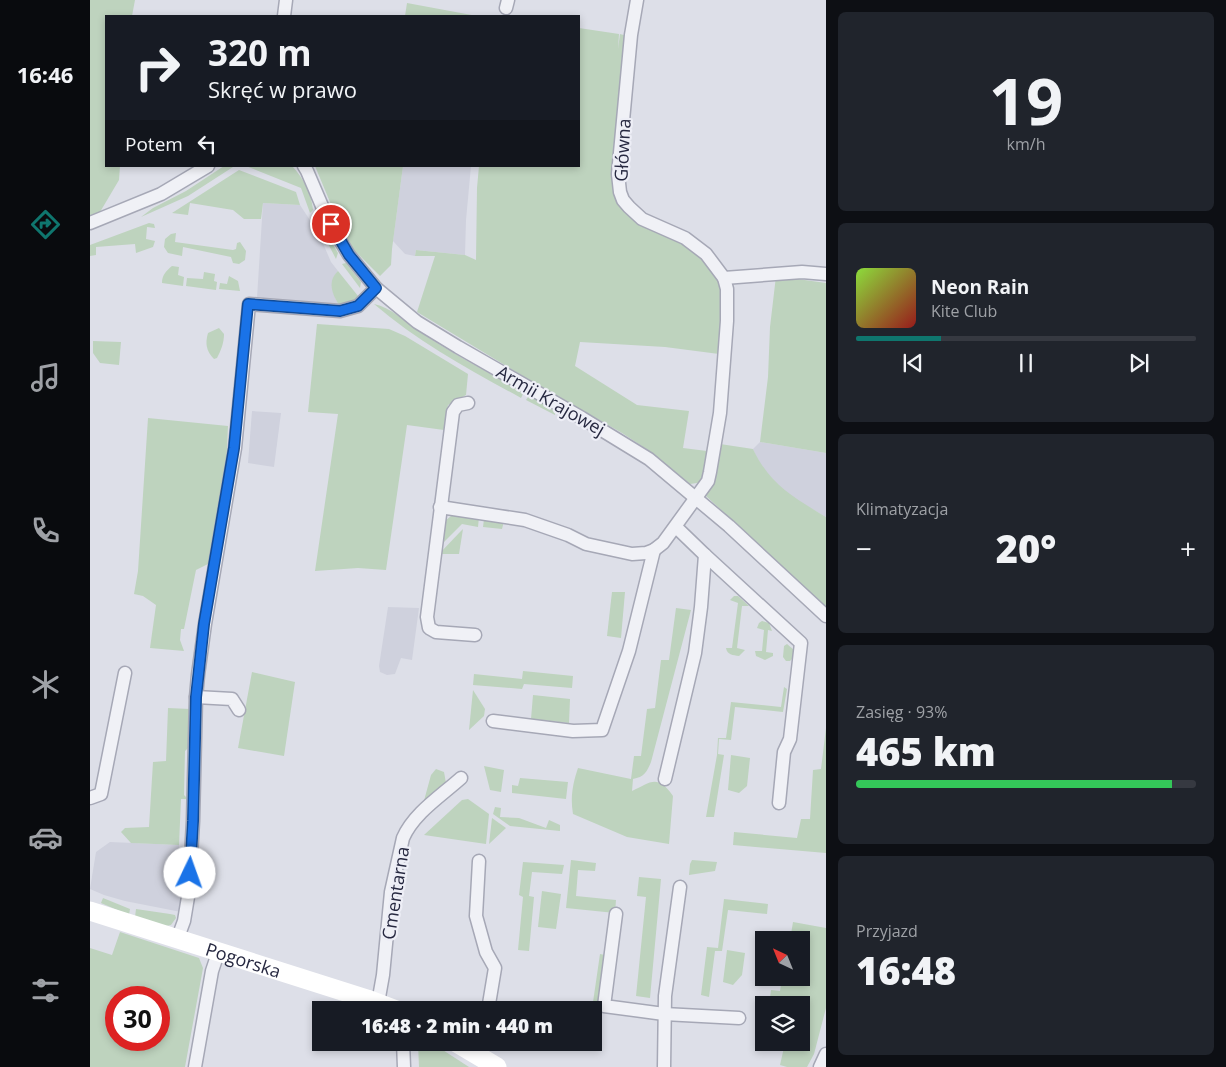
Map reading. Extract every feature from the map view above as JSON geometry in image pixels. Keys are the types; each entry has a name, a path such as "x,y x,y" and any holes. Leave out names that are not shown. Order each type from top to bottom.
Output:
{"street":[{"path":"284,15 286,0"},
{"name":"Główna","path":"637,0 631,35 618,174 620,192 623,200 642,219 685,238 706,254 724,278"},
{"path":"90,223 162,194 206,167"},
{"name":"Armii Krajowej","path":"305,167 325,213 345,248 376,288 417,322 649,459 730,526 826,616"},
{"path":"440,507 525,520 568,535 586,544 607,550 632,554 646,553 654,550 663,543 676,527 708,481 720,413 727,321 727,289 724,278 802,272 826,274"},
{"path":"177,940 184,921 189,891 196,697 204,624 234,448 248,304 340,311 358,306 376,288"},
{"path":"468,403 458,405 453,412 426,617 429,628 436,632 475,635"},
{"path":"676,527 801,643 790,739 784,752 779,803"},
{"path":"493,721 573,731 602,730 629,651 654,550"},
{"path":"666,779 694,653 701,607 705,555"},
{"path":"90,798 102,794 125,672"},
{"path":"196,697 232,699 239,710"},
{"name":"Cmentarna","path":"378,1001 383,975 391,892 403,838 407,829 418,816 461,778"},
{"path":"479,861 476,916 486,952 495,968 490,1001"},
{"path":"664,1067 664,1014 680,886"},
{"name":"Pogorska","path":"90,911 372,1001"},
{"path":"616,914 604,1006 664,1014 739,1018"},
{"path":"195,1067 212,971 218,953"},
{"path":"403,1051 404,1067"},
{"path":"478,1051 497,1067"},
{"path":"820,1067 826,1054"}],"shaded area":[{"path":"403,167 471,167 465,255 416,250 415,256 405,254 393,241"},
{"path":"263,203 300,205 319,234 331,262 338,271 335,275 335,298 339,305 257,298"},
{"path":"252,411 281,413 274,467 248,463"},
{"path":"760,442 826,453 826,517 786,494 760,465 753,449"},
{"path":"388,607 419,608 412,660 401,658 395,674 387,675 380,672 379,666"},
{"path":"110,842 179,845 181,912 125,901 90,889 96,852"}],"green space":[{"path":"90,0 135,0 132,15 105,15 105,167 120,167 119,180 100,212 90,216"},
{"path":"407,3 472,15 405,15"},
{"path":"580,28 619,34 618,49 620,34 627,36 615,187 656,230 696,251 722,284 719,354 665,347 580,342 575,366 637,405 689,411 683,448 707,451 702,481 690,484 651,452 622,433 417,312 435,256 415,256 416,250 465,255 476,260 479,167 580,167"},
{"path":"222,167 233,167 188,196 141,217 153,208 186,191"},
{"path":"248,167 293,167 300,175 311,198 313,210 310,213 301,188"},
{"path":"315,167 403,167 391,265 380,276 354,250 335,214"},
{"path":"239,170 296,192 300,205 263,203 261,219 244,219 233,210 190,203 188,215 172,213"},
{"path":"149,223 154,224 155,228 147,227 146,239 155,241 153,247 136,253 135,244 96,247 96,255 90,256 90,245"},
{"path":"315,223 321,223 338,253 336,259"},
{"path":"176,233 175,242 233,250 236,249 237,243 240,242 246,251 245,260 239,264 233,263 231,257 183,247 182,256 168,253 164,247 165,239 171,234"},
{"path":"346,263 361,282 360,288 342,264"},
{"path":"172,266 179,267 178,275 184,277 183,286 162,283 165,273"},
{"path":"338,271 358,296 352,302 339,305 332,288 333,279"},
{"path":"204,272 215,274 216,290 186,286 187,278 203,279"},
{"path":"229,276 238,281 240,291 219,289 220,283 227,284"},
{"path":"776,276 826,283 826,453 760,442 768,377 770,327"},
{"path":"374,304 392,312 445,348 524,392 521,398 426,343"},
{"path":"317,324 389,329 405,336 468,374 466,395 448,405 444,430 407,425 386,570 358,568 315,571 338,414 308,412"},
{"path":"219,328 224,334 221,349 217,358 214,359 206,344 207,337 208,333"},
{"path":"93,341 121,342 119,365 100,363 93,353"},
{"path":"531,392 555,409 555,415 526,400"},
{"path":"148,418 228,426 226,470 208,564 196,570 184,629 181,629 180,640 184,651 150,648 156,605 143,596 134,594 138,571"},
{"path":"720,444 753,449 775,481 793,496 826,517 826,607 706,496 715,479"},
{"path":"451,516 479,517 478,527 462,524 440,546 445,521"},
{"path":"484,519 504,521 502,529 483,527"},
{"path":"463,529 459,554 439,554 460,532"},
{"path":"612,592 625,592 621,638 607,636"},
{"path":"734,596 738,596 749,606 742,606 737,648 745,650 739,656 729,653 726,648 732,648 738,603 730,600"},
{"path":"676,608 691,610 651,762 645,774 633,779 632,791 649,783 658,782 673,796 669,844 627,837 573,814 572,796 578,768 631,779 634,756 641,756 647,709 655,708 661,660 669,660"},
{"path":"762,621 769,623 772,631 768,630 766,652 773,653 773,656 765,660 756,656 755,651 762,651 764,630 757,628"},
{"path":"787,644 794,650 794,657 790,661 786,661 783,657 784,646"},
{"path":"523,671 573,676 572,688 524,684 522,689 473,685 474,674 522,679"},
{"path":"252,672 295,682 284,756 238,748"},
{"path":"784,687 787,689 783,712 735,707 731,740 719,739 718,754 724,755 714,817 706,817 717,755 718,738 726,738 731,702 781,707"},
{"path":"473,690 485,709 484,716 469,730"},
{"path":"533,695 570,699 569,723 531,719"},
{"path":"168,708 190,709 190,746 185,751 184,795 188,799 181,799 179,845 131,843 121,832 125,828 149,827 153,762 166,761"},
{"path":"826,728 826,853 733,845 734,832 797,838 801,819 810,819 813,770 821,769"},
{"path":"731,755 750,758 747,786 739,793 728,790"},
{"path":"484,766 504,770 501,792 490,790"},
{"path":"436,769 444,772 446,783 422,808 431,775"},
{"path":"520,778 568,782 566,799 512,793 512,785 518,786"},
{"path":"468,799 489,814 486,844 424,835 462,800"},
{"path":"495,807 501,808 500,817 519,818 546,828 549,820 560,825 560,831 510,826 493,814"},
{"path":"492,818 506,828 489,844"},
{"path":"571,860 596,863 595,871 578,870 576,896 616,900 615,913 566,908"},
{"path":"692,860 717,862 715,871 689,875"},
{"path":"523,862 564,865 562,874 532,872 529,896 534,897 529,951 518,950 523,897 519,895"},
{"path":"639,877 661,879 650,998 636,996 646,897 637,896"},
{"path":"542,891 561,894 556,929 538,927"},
{"path":"103,898 130,909 129,915 101,903"},
{"path":"724,899 768,904 767,914 728,910 722,951 715,951 709,997 701,995 707,947 718,948"},
{"path":"136,909 175,915 176,918 171,925 166,926 135,917"},
{"path":"793,922 826,928 826,1008 814,1054 807,1067 780,1065 783,1051 810,1051 810,996 770,996 771,990 780,991 781,986 810,986 810,931 792,931"},
{"path":"120,932 199,958 203,968 185,1067 90,1067 90,948 112,955"},
{"path":"727,950 745,953 742,975 733,985 723,982"},
{"path":"600,954 605,955 599,1001 593,1001"},
{"path":"418,1051 444,1051 469,1067 419,1067"}],"route":[{"path":"190,873 198,675 204,624 234,448 248,304 340,311 350,310 358,306 376,288 349,255 331,224"}]}
